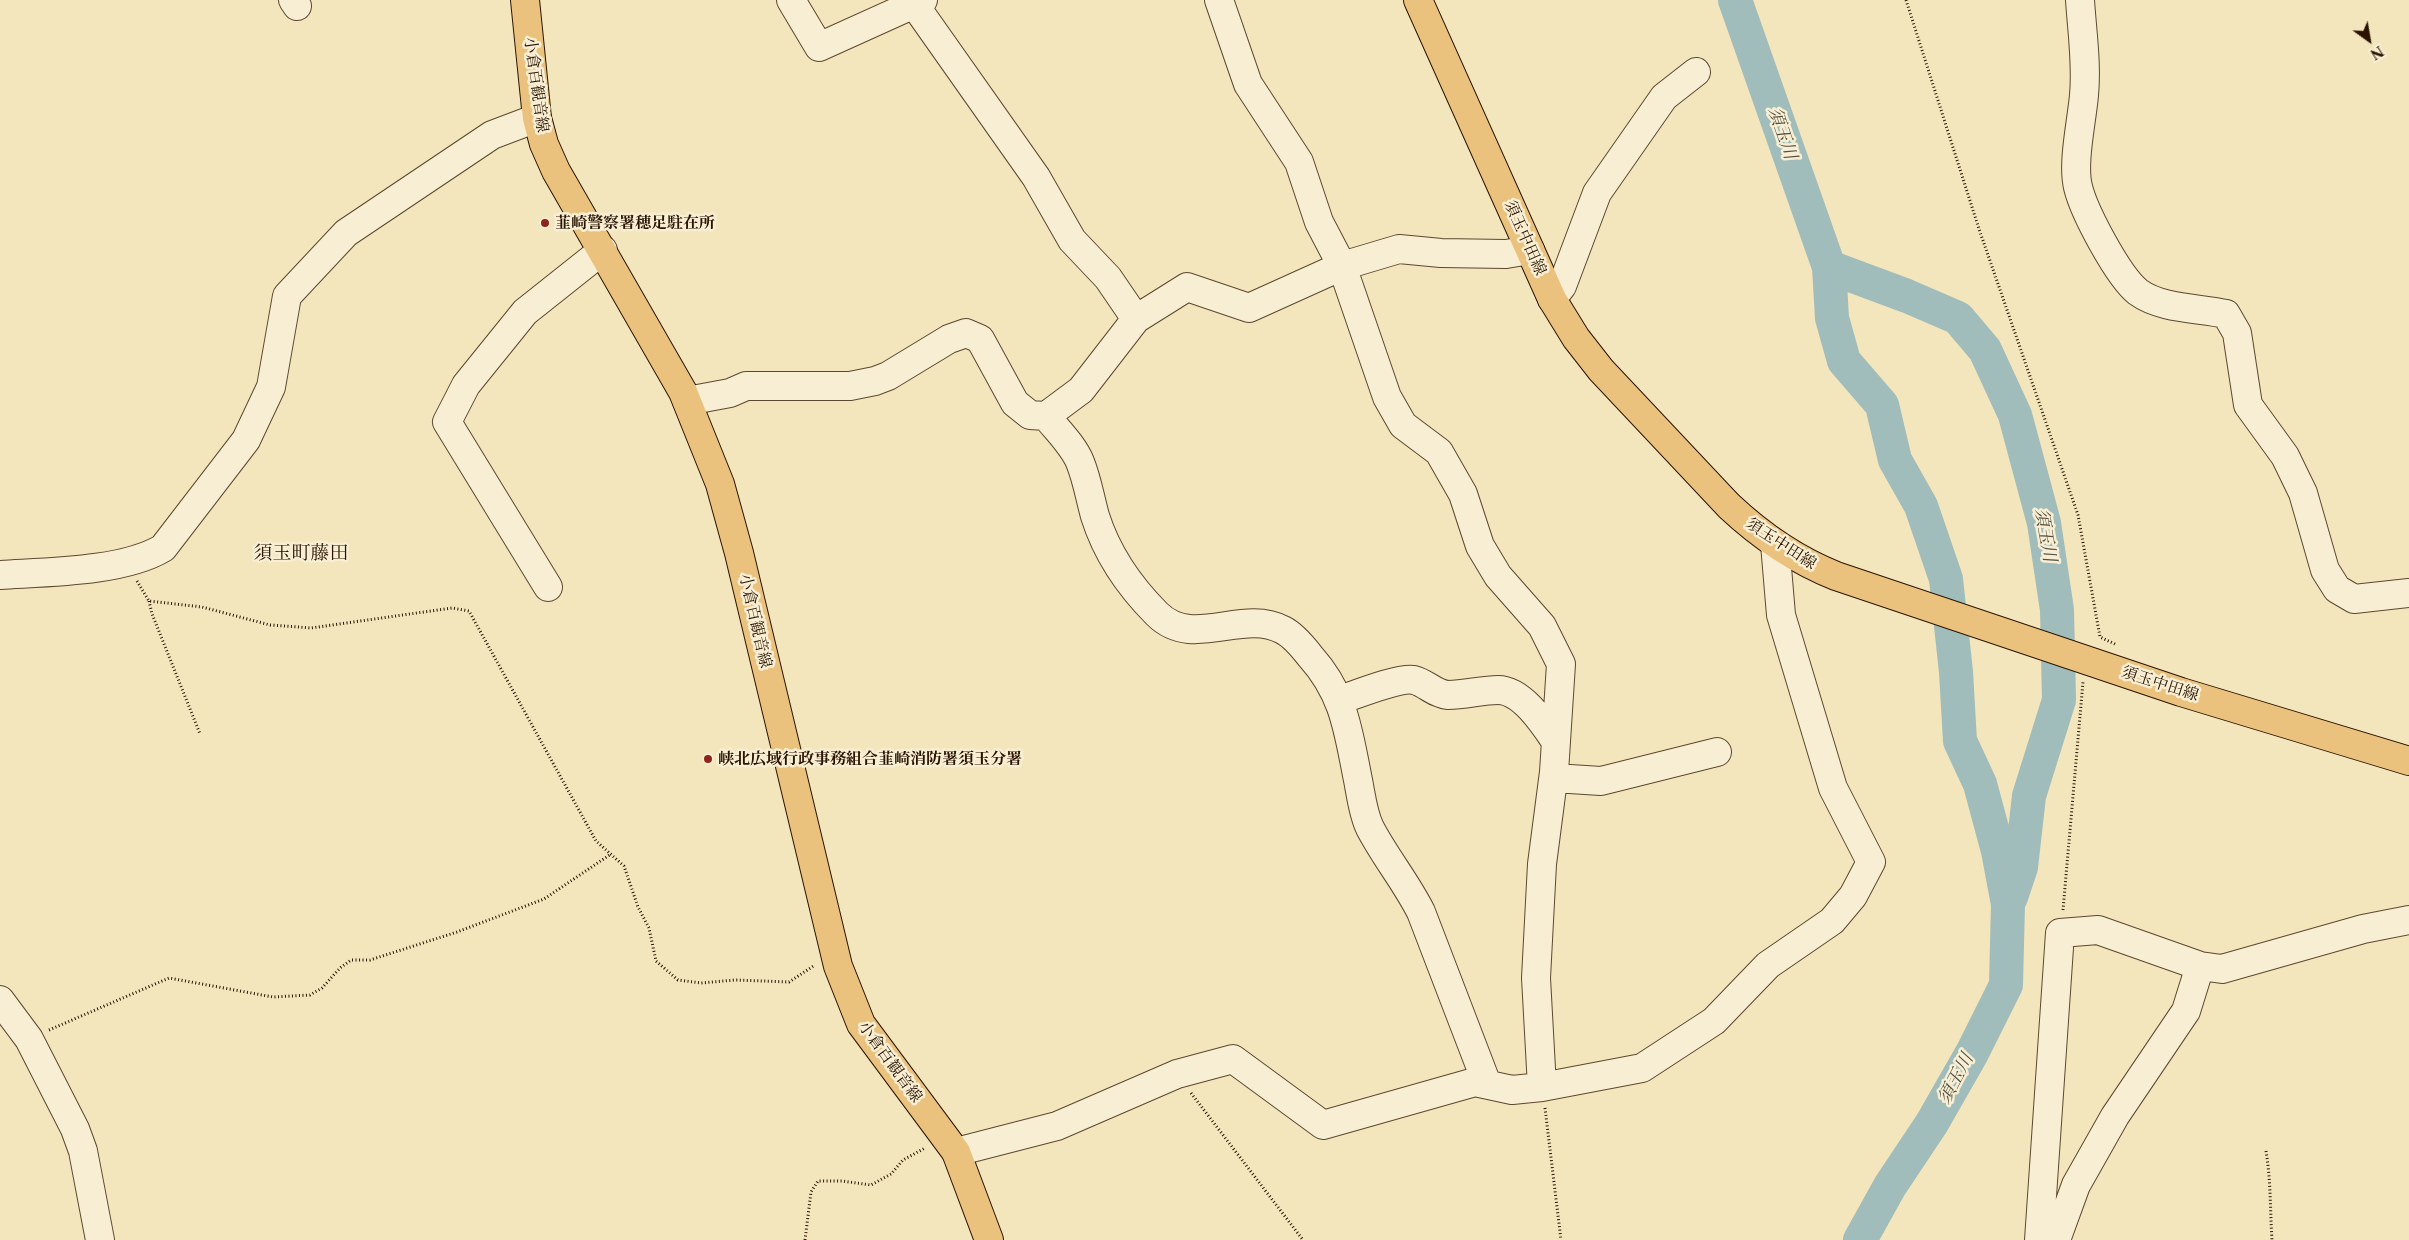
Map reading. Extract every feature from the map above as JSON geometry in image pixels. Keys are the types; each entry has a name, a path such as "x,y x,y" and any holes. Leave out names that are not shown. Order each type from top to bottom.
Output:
{"main road":[{"name":"小倉百観音線","path":"525,0 537,118 544,144 556,171 603,250 687,401 720,484 737,544 835,952 861,1024 952,1146 989,1240"},
{"name":"須玉中田線","path":"1418,0 1552,299 1576,338 1601,370 1729,506 1775,544 1809,565 1836,576 2181,692 2409,761"}],"street":[{"path":"791,0 819,47 918,2 1036,176 1072,240 1108,278 1136,319"},
{"path":"1219,0 1248,84 1299,162 1319,222 1342,266 1387,397 1396,415 1403,425 1439,452 1463,494 1480,546 1498,576 1542,626 1561,664 1554,778 1542,864 1536,978 1542,1087"},
{"path":"2080,0 2084,93 2077,158 2077,185 2088,211 2119,271 2138,292 2158,302 2226,314 2237,333 2248,405 2285,456 2303,493 2325,570 2337,589 2354,599 2409,593"},
{"path":"1552,299 1562,286 1597,193 1664,97 1696,72"},
{"path":"0,575 103,566 150,556 163,548 246,440 270,387 287,296 346,233 492,135 537,118"},
{"path":"687,401 730,393 746,386 850,386 875,381 888,376 949,340 966,333 980,339 1015,403 1030,415 1046,416 1081,390 1136,319 1187,287 1249,308 1342,266 1399,249 1506,254 1530,250"},
{"path":"548,587 447,422 466,385 525,312 603,250"},
{"path":"1046,416 1079,460 1096,518 1117,566 1157,614 1173,627 1200,630 1252,623 1269,625 1284,630 1323,670 1340,700 1369,826 1412,894 1421,912 1487,1084"},
{"path":"952,1146 1056,1126 1177,1074 1233,1059 1323,1125 1475,1082 1512,1090 1542,1087 1642,1068 1714,1021 1768,964 1832,921 1853,896 1871,862 1833,788 1783,625 1780,615 1775,544"},
{"path":"1340,700 1402,680 1414,680 1431,690 1447,695 1500,689 1521,699 1537,714 1556,742"},
{"path":"1554,778 1601,780 1717,752"},
{"path":"2039,1240 2060,933 2098,930 2200,966 2222,970 2363,929 2409,920"},
{"path":"2056,1240 2076,1185 2115,1116 2186,1011 2200,966"},
{"path":"0,1000 29,1038 75,1128 83,1151 100,1240"}],"path":[{"path":"1906,0 1979,229 2078,515 2100,637 2118,645"},
{"path":"124,561 149,601 152,614 200,734"},
{"path":"149,601 202,607 270,626 311,628 452,608 469,611 596,841 624,866 638,906 649,928 656,961 678,980 701,983 736,980 789,982 835,952"},
{"path":"2060,933 2081,657"},
{"path":"29,1038 169,978 273,997 310,995 322,988 340,968 351,960 370,960 457,932 544,899 611,854"},
{"path":"1177,1074 1303,1240"},
{"path":"1542,1087 1561,1240"},
{"path":"805,1240 811,1192 818,1180 871,1185 890,1174 902,1160 915,1152 952,1146"},
{"path":"2266,1151 2271,1188 2269,1208 2272,1240"}],"waterway":[{"name":"須玉川","path":"1735,0 1829,267 1832,318 1844,361 1882,405 1895,460 1921,506 1946,579 1956,672 1960,741 1980,784 1998,851 2008,904 2006,985 1972,1053 1932,1123 1890,1186 1860,1240"},
{"name":"須玉川","path":"1829,267 1907,296 1958,318 1985,350 2015,415 2044,523 2057,610 2059,700 2029,796 2021,867 2011,897"}],"place":[{"name":"韮崎警察署穂足駐在所","path":"545,223"},
{"name":"峡北広域行政事務組合韮崎消防署須玉分署","path":"708,759"}],"district":[{"name":"須玉町藤田","path":"301,554"}]}
